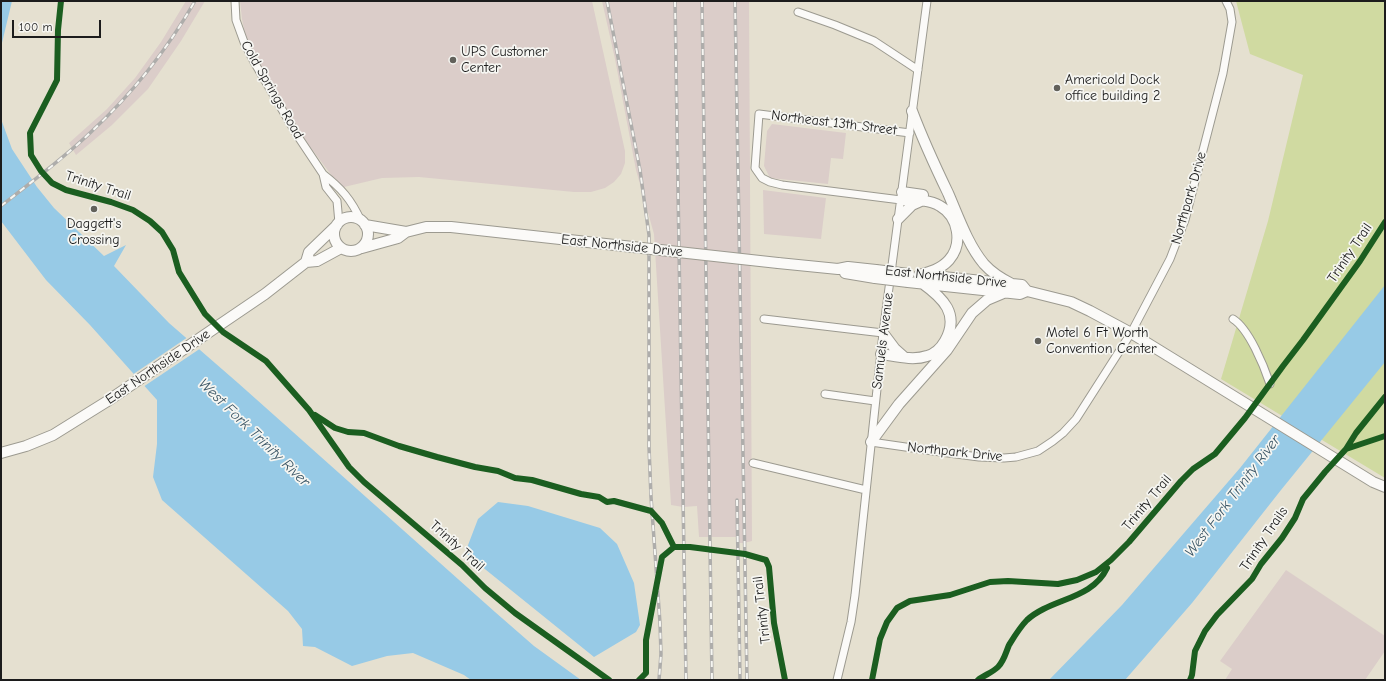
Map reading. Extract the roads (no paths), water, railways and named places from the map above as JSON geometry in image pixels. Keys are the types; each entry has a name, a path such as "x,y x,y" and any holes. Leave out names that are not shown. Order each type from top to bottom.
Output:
{"street":[{"name":"Cold Springs Road","path":"235,1 236,20 239,31 254,62 322,174 326,187 337,201 338,224"},
{"name":"Samuels Avenue","path":"837,680 851,622 855,595 883,333 927,1"},
{"name":"Northpark Drive","path":"871,442 933,451 1002,458 1016,457 1038,451 1063,433 1076,419 1131,333 1170,259 1185,220 1223,73 1232,22 1230,9 1226,1"},
{"path":"798,12 874,41 918,70"},
{"path":"871,442 890,415 936,360 947,350 972,313 987,300 1009,288 985,265 977,254 922,138 912,111"},
{"name":"Northeast 13th Street","path":"901,196 782,185 762,178 755,168 759,114 910,133"},
{"name":"Cold Springs Road","path":"322,174 339,186 355,207 363,223"},
{"path":"901,196 929,196 954,207"},
{"path":"901,196 932,202 946,210 954,221 957,229 958,238 955,249 949,260 938,268 914,278"},
{"path":"898,219 912,205 921,201"},
{"path":"351,217 363,223 368,235 367,241 362,248 349,251 341,248 336,242 334,236 338,224 345,218 351,217"},
{"name":"East Northside Drive","path":"363,223 406,232"},
{"name":"East Northside Drive","path":"306,262 309,252 338,224"},
{"name":"East Northside Drive","path":"362,248 398,238 406,232 426,227 450,227 778,263 838,269 848,267 876,274 1009,288 1020,294 1027,291 1071,302 1131,333 1373,482 1385,487"},
{"name":"East Northside Drive","path":"1,453 26,446 53,435 106,402 252,304 306,262 317,261 341,248"},
{"path":"881,357 921,358 933,354 943,345 950,329 948,308 935,293 914,278"},
{"path":"764,318 883,333 895,349 904,357"},
{"path":"1233,318 1240,324 1263,362 1270,384"},
{"path":"881,357 916,364 936,360"},
{"path":"825,394 875,401"},
{"path":"753,463 866,490"}],"water":[{"path":"1,1 12,1 1,47"},
{"name":"West Fork Trinity River","path":"1,119 12,149 37,187 54,208 104,256 126,245 114,266 169,323 534,646 581,680 471,680 464,675 413,653 387,656 352,666 315,647 303,646 302,629 288,611 162,500 153,477 157,444 157,400 90,325 46,280 1,221"},
{"name":"West Fork Trinity River","path":"1385,285 1385,362 1192,603 1125,680 1049,680 1122,605 1240,468"},
{"path":"498,502 528,506 600,528 617,544 634,583 640,625 636,632 594,657 465,553 478,519"}],"railway":[{"path":"1,206 69,152 121,102 161,54 195,1"},
{"path":"607,1 640,170 649,235 649,447 660,623 661,654 659,680"},
{"path":"675,1 686,680"},
{"path":"702,1 712,680"},
{"path":"735,1 747,680"},
{"path":"737,500 740,680"}],"place":[{"name":"UPS Customer Center","path":"453,60"},
{"name":"Americold Dock office building 2","path":"1057,88"},
{"name":"Daggett's Crossing","path":"94,209"},
{"name":"Motel 6 Ft Worth Convention Center","path":"1038,341"}]}
